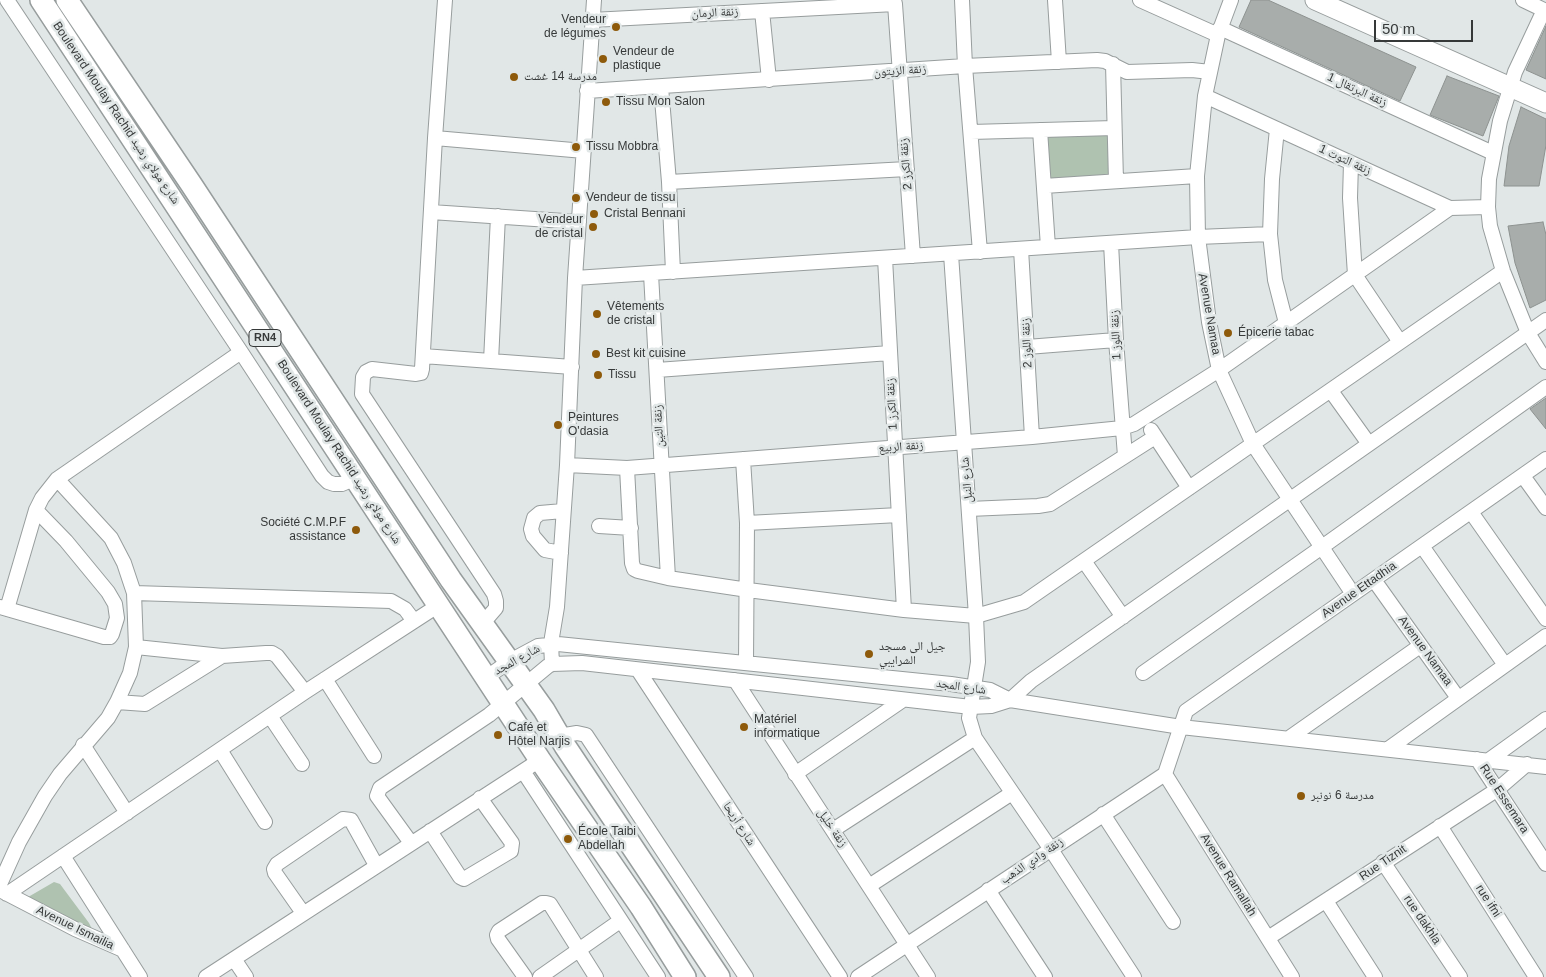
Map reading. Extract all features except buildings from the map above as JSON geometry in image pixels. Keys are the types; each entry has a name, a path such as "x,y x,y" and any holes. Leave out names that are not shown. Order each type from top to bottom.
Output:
{"main road":[{"name":"Boulevard Moulay Rachid شارع مولاي رشيد","path":"41,0 504,703"},
{"name":"Boulevard Moulay Rachid شارع مولاي رشيد","path":"67,0 191,184 451,580 527,684"},
{"name":"RN4","path":"527,684 559,736 719,977"},
{"name":"RN4","path":"504,703 532,765 641,907 685,977"}],"street":[{"path":"8,0 242,352 322,476 328,482 334,484 342,484 356,478"},
{"path":"445,0 421,373 416,374 372,368 363,377 362,394 494,594 496,608 483,623"},
{"path":"552,664 551,644 561,553 567,465 575,278 593,0"},
{"path":"962,0 965,66 980,252"},
{"path":"1055,0 1059,62"},
{"name":"زنقة البرتقال 1","path":"1140,0 1219,31 1493,153"},
{"name":"Avenue Namaa","path":"1231,0 1219,31 1205,96 1197,176 1198,237 1209,322 1219,370 1253,444 1353,594"},
{"path":"1315,0 1546,103"},
{"path":"1523,0 1545,11 1515,72 1500,121 1489,179 1488,207 1490,226 1503,271 1528,333 1546,362"},
{"name":"زنقة الرمان","path":"592,20 762,11 820,4 894,2"},
{"name":"زنقة الكرز 2","path":"894,2 913,256"},
{"path":"762,11 769,80"},
{"name":"زنقة الزيتون","path":"587,91 965,66 1097,60 1113,64 1120,70 1127,72 1192,70 1210,72"},
{"path":"1113,64 1116,181"},
{"path":"661,87 674,272"},
{"name":"زنقة التوت 1","path":"1205,96 1450,208 1488,207"},
{"path":"971,132 1114,128"},
{"path":"1277,129 1272,179 1270,234 1275,280 1286,323"},
{"path":"1040,130 1048,247"},
{"path":"435,138 584,151"},
{"path":"1351,163 1355,276 1400,342"},
{"path":"669,182 907,169"},
{"path":"1044,186 1197,176"},
{"name":"زنقة الربيع","path":"567,465 627,468 964,443 1122,428 1145,419 1219,370 1450,208"},
{"path":"431,212 579,222"},
{"path":"491,361 498,216"},
{"path":"575,278 1198,237 1270,234"},
{"name":"زنقة اللوز 1","path":"1111,243 1125,456"},
{"name":"زنقة اللوز 2","path":"1021,249 1032,437"},
{"name":"شارع النبل","path":"951,254 976,616 978,662 969,718 975,738"},
{"name":"زنقة الكرز 1","path":"885,258 904,610"},
{"path":"627,468 632,564 638,571 668,578 748,590 904,610 976,616 1024,602 1503,271"},
{"name":"زنقة التين","path":"650,274 668,578"},
{"path":"1010,700 1031,681 1546,320"},
{"path":"1027,347 1116,340"},
{"path":"36,510 66,541 108,592 115,604 117,618 112,634 107,637 4,608 36,510 42,498 58,479 242,352"},
{"path":"657,370 890,353"},
{"path":"423,356 572,367"},
{"path":"1143,672 1546,387"},
{"path":"1331,391 1369,444"},
{"path":"1145,419 1189,488"},
{"path":"970,510 1050,504 1155,437"},
{"path":"743,458 748,590 746,662"},
{"name":"Avenue Ettadhia","path":"1181,727 1186,711 1546,459"},
{"path":"1523,476 1546,508"},
{"path":"2,889 19,842 45,796 83,745 108,718 117,702 130,673 136,647 134,593 124,563 111,538 58,479"},
{"path":"561,553 545,550 533,536 531,529 534,518 540,513 563,511"},
{"path":"1471,512 1546,619"},
{"path":"747,524 898,515"},
{"path":"599,526 631,528"},
{"path":"1422,546 1505,665"},
{"path":"1084,561 1122,617"},
{"name":"Avenue Namaa","path":"1374,580 1458,698"},
{"path":"134,593 391,600 405,609 414,621"},
{"path":"2,889 63,856 305,692 439,605"},
{"path":"1388,749 1546,636"},
{"name":"شارع المجد","path":"487,677 510,661 538,646 551,644 746,662 973,687 990,690 1010,700"},
{"path":"1289,738 1420,646"},
{"path":"136,647 222,656 272,653 277,656 305,692"},
{"path":"117,702 145,704 222,656"},
{"name":"شارع المجد","path":"412,843 377,796 380,788 504,703 552,664 582,663 970,707 991,706 1010,700"},
{"name":"شارع أريحا","path":"638,670 840,977"},
{"path":"325,679 374,756"},
{"name":"زنقة خليل","path":"734,680 928,977"},
{"path":"795,774 903,700"},
{"path":"1010,700 1181,727 1546,767"},
{"path":"270,716 302,764"},
{"path":"1483,759 1546,718"},
{"path":"1165,774 1181,727"},
{"path":"559,736 577,733 586,735 746,977"},
{"path":"833,830 975,738 1050,848 1134,977"},
{"path":"83,745 127,813"},
{"path":"220,750 265,822"},
{"name":"Rue Essemara","path":"1483,759 1498,789 1546,864"},
{"name":"Rue Tiznit","path":"1268,938 1498,789 1527,764"},
{"path":"206,977 532,765 620,921 658,977"},
{"name":"زنقة وادي الذهب","path":"858,977 1050,848 1165,774"},
{"name":"Avenue Ramallah","path":"1165,774 1268,938 1289,976"},
{"path":"870,886 1012,793"},
{"path":"430,831 460,877 464,879 510,851 512,844 480,798"},
{"path":"1103,814 1172,922"},
{"path":"303,913 274,869 277,864 343,820 351,820 376,865"},
{"name":"rue ifni","path":"1440,826 1538,977"},
{"path":"63,856 122,950"},
{"name":"rue dakhla","path":"1383,862 1460,977"},
{"name":"Avenue Ismailia","path":"2,889 75,929 122,950 140,977"},
{"path":"988,890 1045,977"},
{"path":"1326,901 1375,977"},
{"path":"525,977 497,935 499,931 542,903 550,904 596,977"},
{"path":"540,977 620,921"},
{"path":"234,958 246,977"},
{"path":"1538,977 1546,972"}],"green space":[{"path":"1114,129 1115,181 1047,185 1044,131"},
{"path":"54,882 60,884 93,931 23,900"}],"place":[{"name":"Vendeur de légumes","path":"616,27"},
{"name":"Vendeur de plastique","path":"603,59"},
{"name":"مدرسة 14 غشت","path":"514,77"},
{"name":"Tissu Mon Salon","path":"606,102"},
{"name":"Tissu Mobbra","path":"576,147"},
{"name":"Vendeur de tissu","path":"576,198"},
{"name":"Cristal Bennani","path":"594,214"},
{"name":"Vendeur de cristal","path":"593,227"},
{"name":"Vêtements de cristal","path":"597,314"},
{"name":"Épicerie tabac","path":"1228,333"},
{"name":"Best kit cuisine","path":"596,354"},
{"name":"Tissu","path":"598,375"},
{"name":"Peintures O'dasia","path":"558,425"},
{"name":"Société C.M.P.F assistance","path":"356,530"},
{"name":"جيل الي مسجد الشرايبي","path":"869,654"},
{"name":"Matériel informatique","path":"744,727"},
{"name":"Café et Hôtel Narjis","path":"498,735"},
{"name":"مدرسة 6 نونبر","path":"1301,796"},
{"name":"École Taibi Abdellah","path":"568,839"}]}
